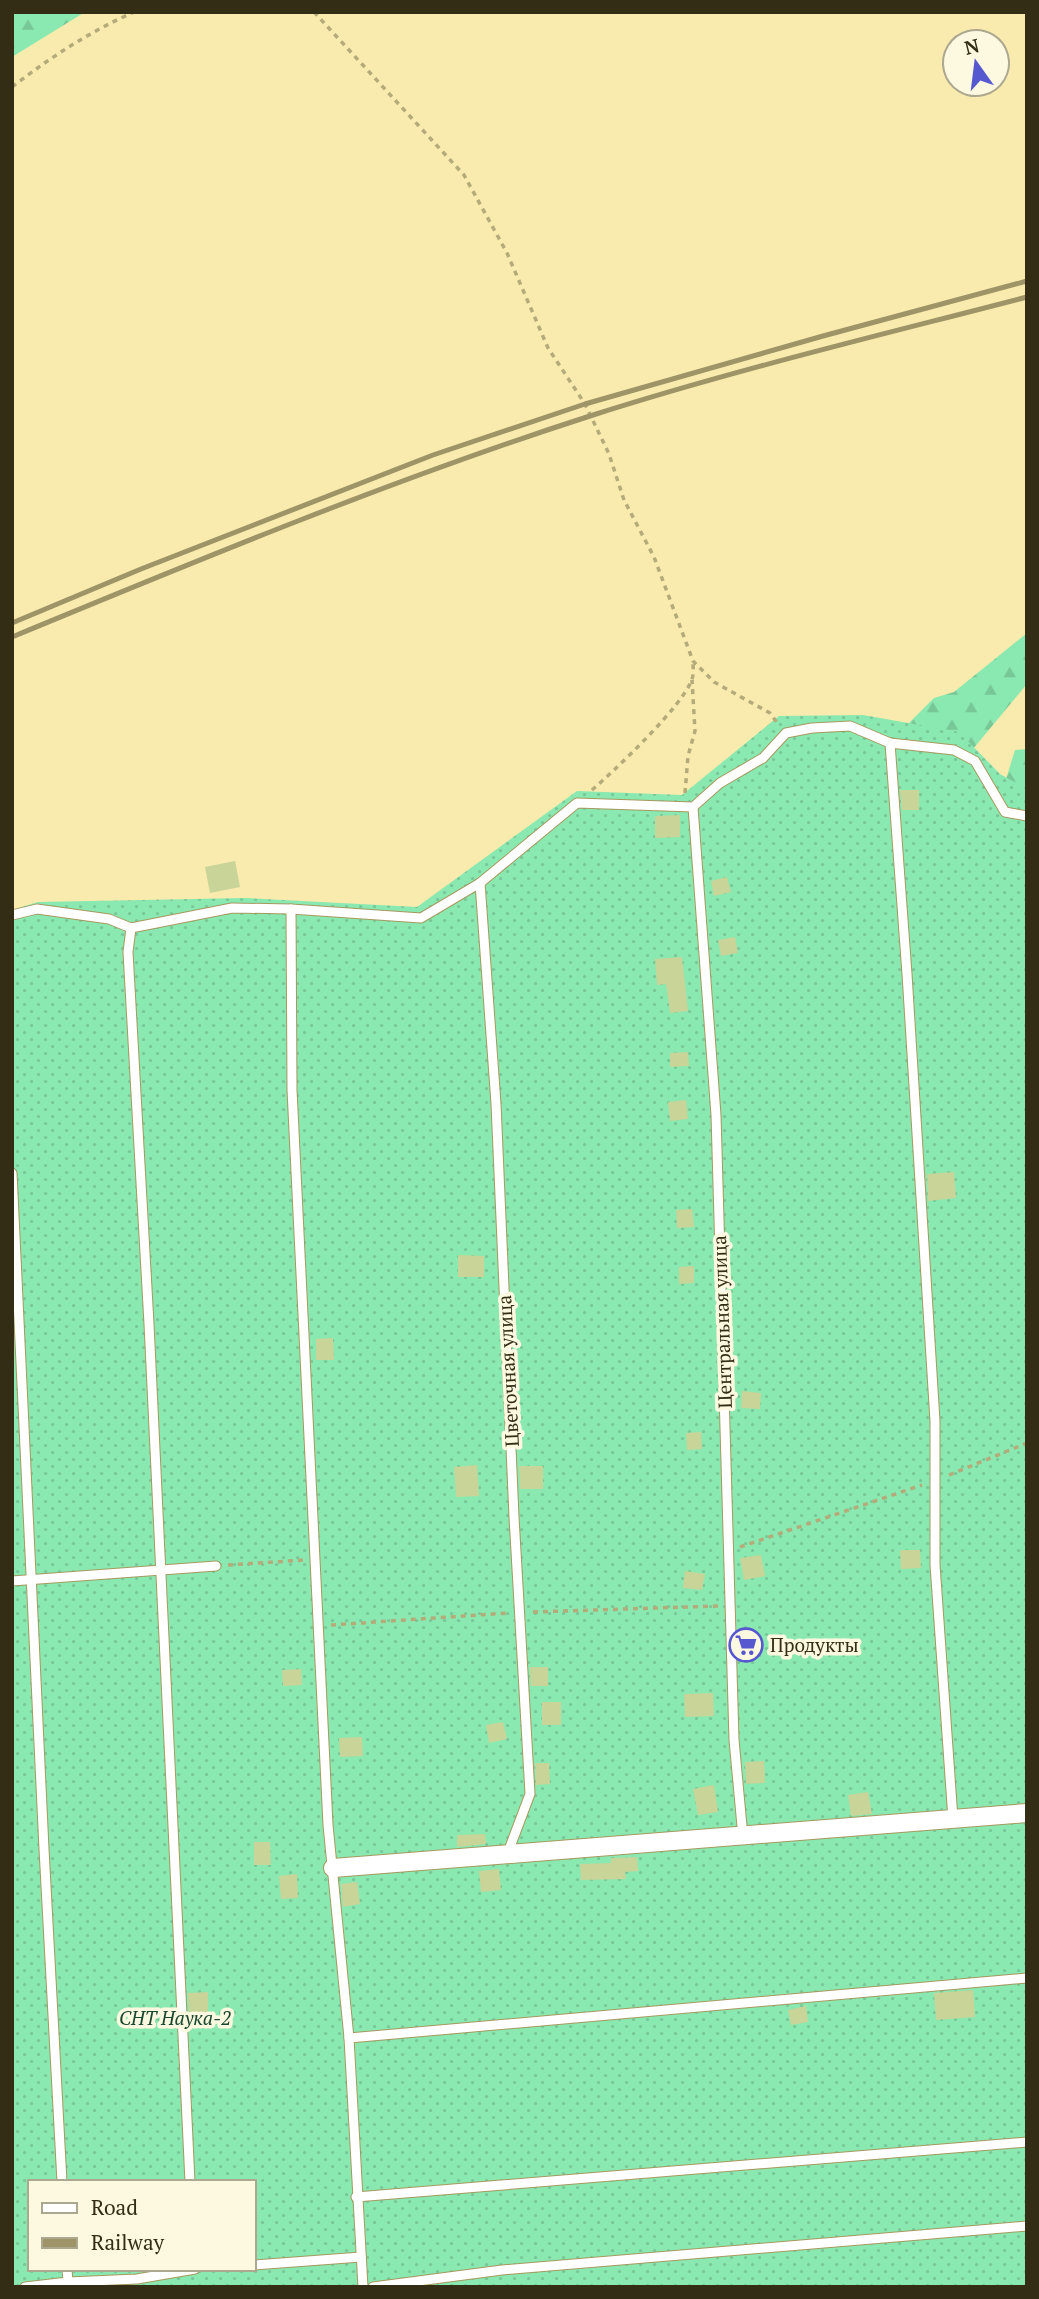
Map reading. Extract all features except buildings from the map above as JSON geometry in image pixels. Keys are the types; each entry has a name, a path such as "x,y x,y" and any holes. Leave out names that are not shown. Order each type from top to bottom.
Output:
{"street":[{"path":"333,1868 1027,1814"}],"lane":[{"path":"12,915 37,909 108,919 131,928 232,908 291,909 421,918 480,883 577,803 693,807 720,783 763,758 786,733 811,728 850,726 890,743 954,750 975,761 1005,812 1027,816"},
{"path":"890,743 908,975 931,1351 935,1421 935,1565 953,1819"},
{"name":"Центральная улица","path":"693,807 716,1115 734,1740 743,1837"},
{"name":"Цветочная улица","path":"480,883 496,1104 530,1794 507,1855"},
{"path":"291,909 292,1090 314,1559 328,1825 349,2038 363,2287"},
{"path":"131,928 128,952 190,2180"},
{"path":"12,1173 62,2180"},
{"path":"12,1581 216,1566"},
{"path":"349,2038 1027,1979"},
{"path":"356,2197 1027,2141"},
{"path":"373,2287 502,2270 1027,2226"},
{"path":"256,2265 360,2257"},
{"path":"67,2271 68,2281"},
{"path":"25,2287 68,2281 137,2279 184,2271"}],"path":[{"path":"12,88 49,58 95,30 134,12"},
{"path":"314,12 464,175 507,253 548,348 585,404 609,454 624,500 654,557 693,661 695,731 688,756 685,797 693,807"},
{"path":"693,661 714,682 770,713 786,733"},
{"path":"577,803 613,772 678,702 692,679"},
{"path":"728,1550 935,1480 1027,1443"},
{"path":"216,1566 314,1559"},
{"path":"318,1626 520,1612 730,1605"}],"green space":[{"path":"12,12 85,12 12,57"},
{"path":"1027,633 1027,684 968,755 899,733 934,698 954,692"},
{"name":"СНТ Наука-2","path":"863,715 959,732 1000,774 1027,789 1027,2287 12,2287 12,910 38,902 246,898 417,907 577,791 682,795 779,716"},
{"path":"1027,749 1027,800 1003,789 1015,750"}],"railway":[{"path":"12,623 141,569 433,455 585,404 1027,281"},
{"path":"12,637 299,520 517,440 698,383 1027,297"}],"place":[{"name":"Продукты","path":"746,1645"}]}
